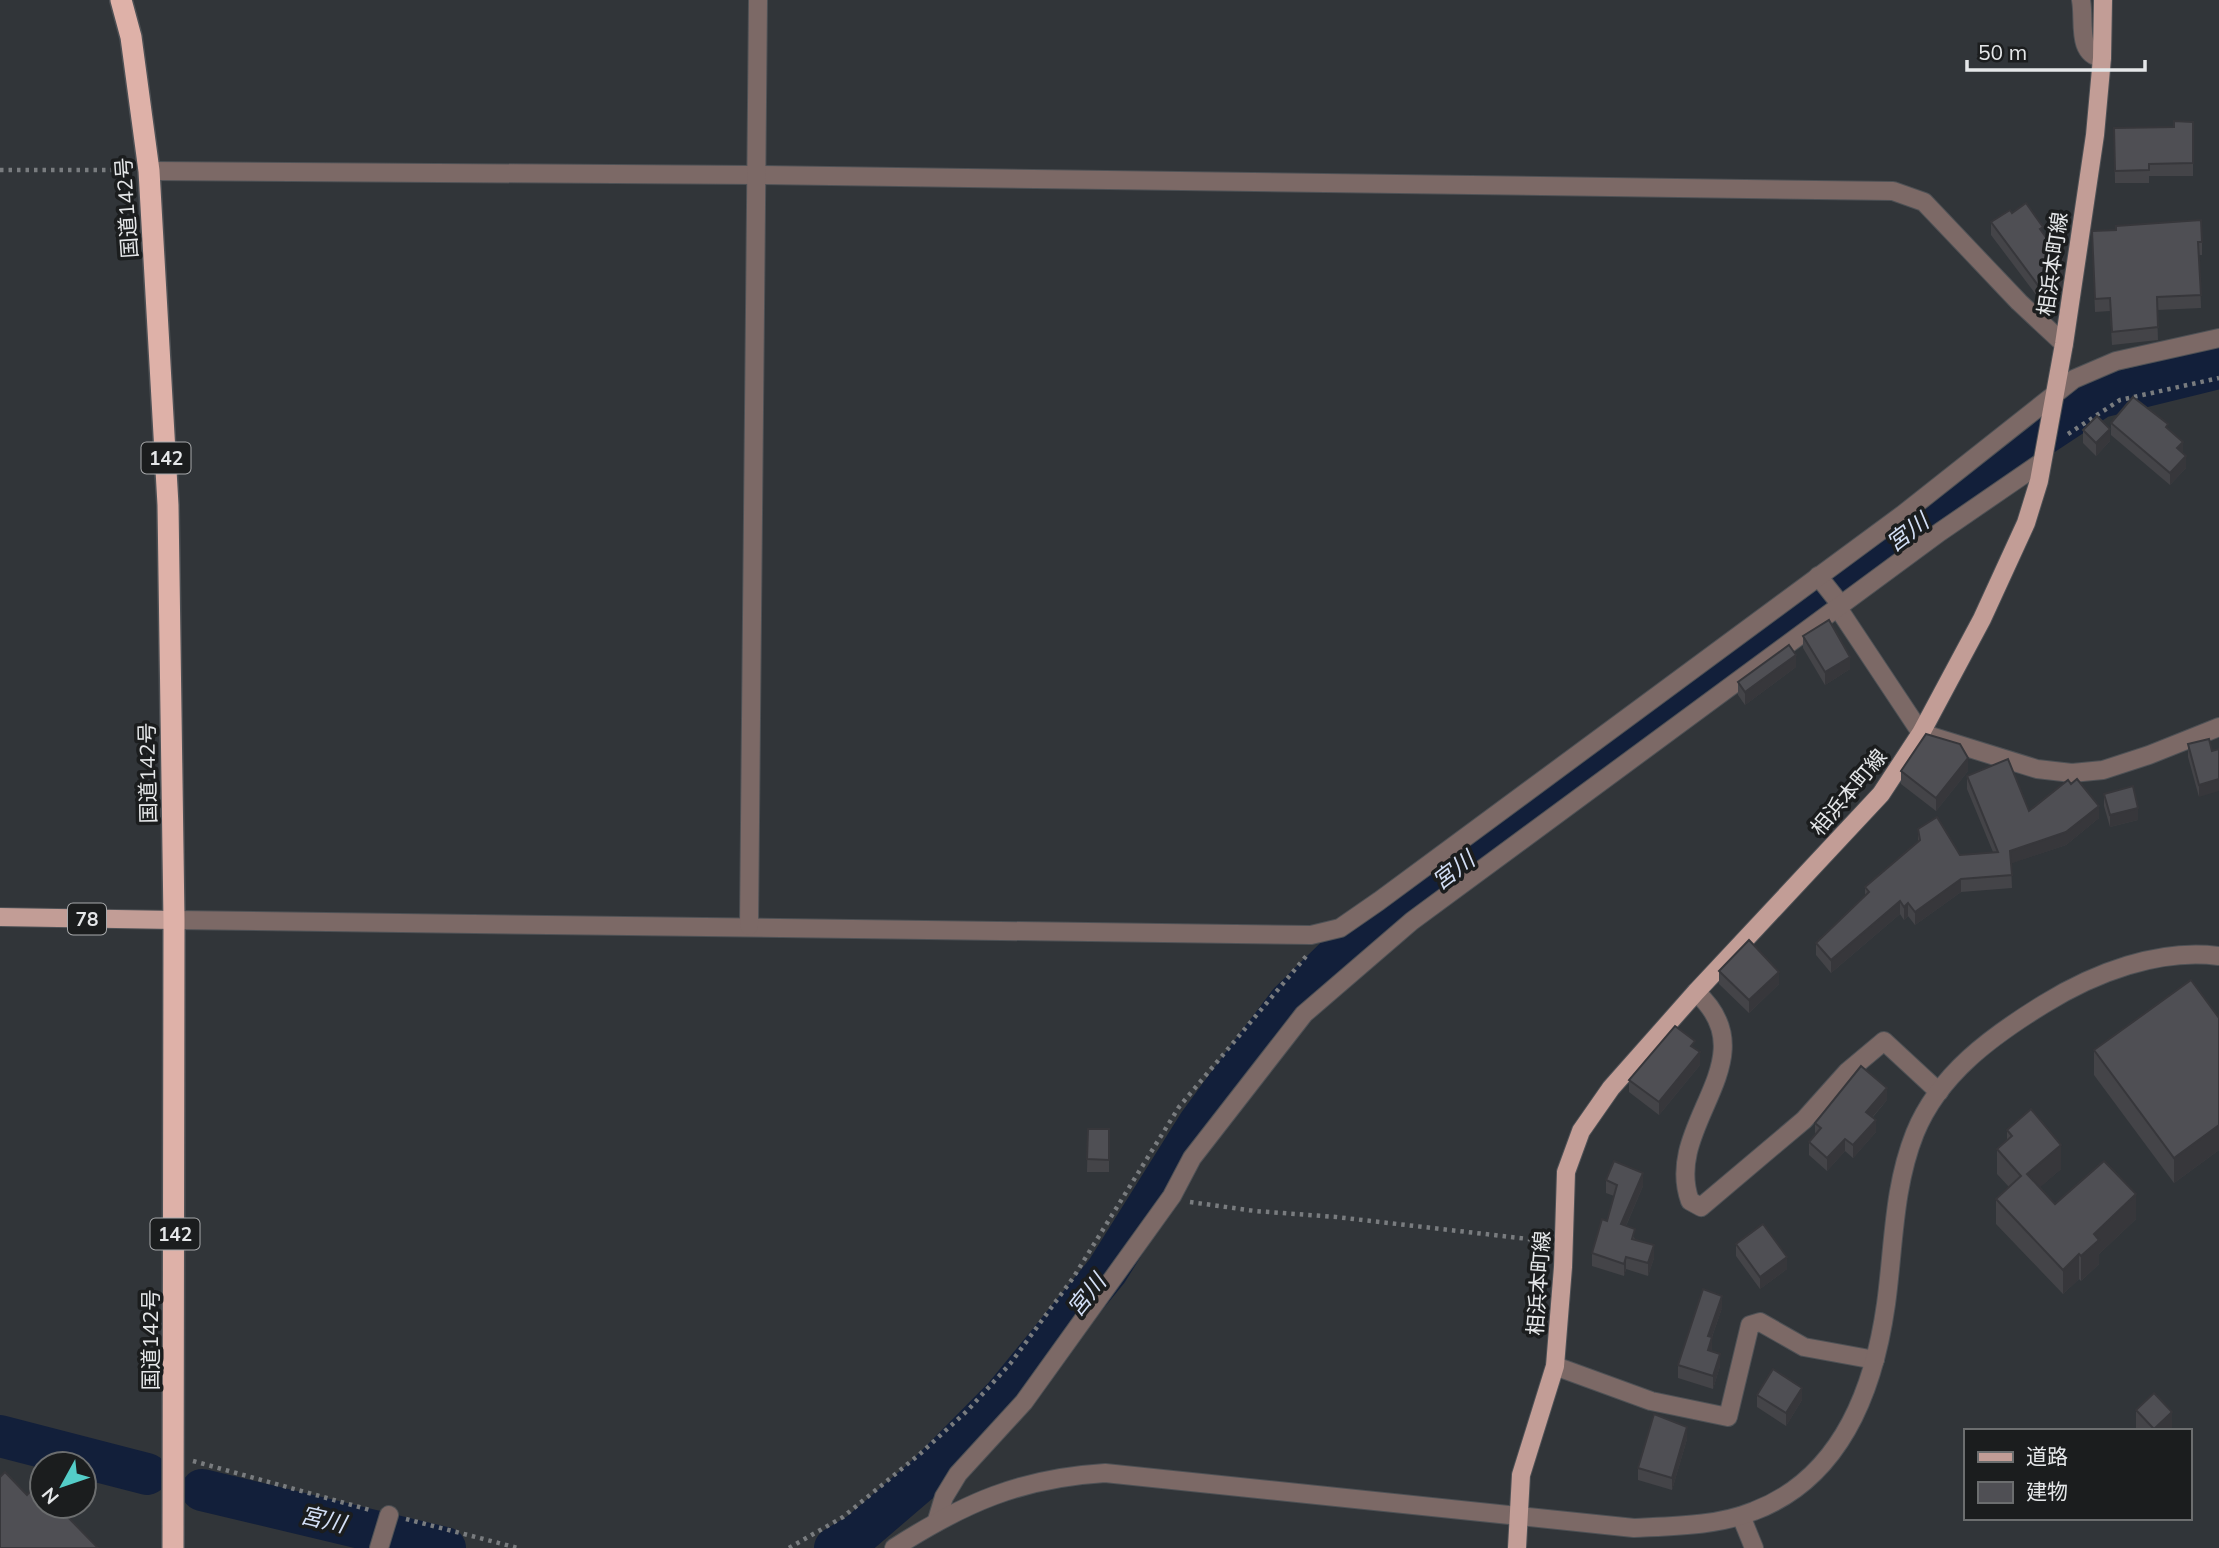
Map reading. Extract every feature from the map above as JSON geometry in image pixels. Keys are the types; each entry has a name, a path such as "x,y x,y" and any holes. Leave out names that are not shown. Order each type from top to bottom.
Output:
{"highway":[{"name":"国道142号","path":"121,0 131,37 149,171 168,505 174,920 173,1548"}],"main road":[{"name":"相浜本町線","path":"1517,1548 1521,1475 1555,1366 1566,1172 1581,1132 1611,1088 1696,992 1867,811 1921,733 1982,620 2035,497 2064,344 2102,58 2103,0"},
{"name":"78","path":"0,917 174,920"}],"street":[{"path":"749,926 758,0"},
{"path":"2081,0 2085,50 2091,57 2102,58"},
{"path":"149,171 756,175 1893,191 1924,202 2019,302 2064,344"},
{"path":"174,920 1311,935 1340,928 1820,579 2082,373 2219,338"},
{"path":"937,1520 944,1497 958,1474 1024,1402 1172,1196 1192,1158 1304,1014 1412,921 1837,604 2043,455"},
{"path":"1820,579 1921,733 2037,769 2072,773 2103,770 2219,727"},
{"path":"894,1548 937,1520 1008,1488 1058,1478 1105,1473 1520,1514 1634,1528 1708,1523 1741,1516 1791,1493 1825,1461 1852,1422 1875,1360 1886,1301 1892,1228 1900,1185 1916,1131 1939,1092 1972,1054 2063,992 2150,959 2180,955 2219,956"},
{"path":"1696,992 1721,1022 1724,1041 1722,1060 1697,1124 1684,1171 1690,1201 1701,1207 1804,1120 1847,1072 1884,1041 1939,1092"},
{"path":"1555,1366 1651,1401 1728,1417 1750,1325 1760,1322 1804,1347 1875,1360"},
{"path":"1741,1516 1754,1548"},
{"path":"379,1547 388,1519"}],"path":[{"path":"0,170 149,171"},
{"path":"2043,455 2073,430 2120,400 2219,378"},
{"path":"789,1548 843,1517 921,1453 967,1411 1010,1364 1073,1278 1179,1107 1300,965 1308,954 1311,935"},
{"path":"1172,1196 1182,1200 1255,1211 1336,1217 1564,1244"},
{"path":"175,1457 388,1519 517,1548"}],"building":[{"path":"2174,121 2193,122 2193,163 2149,164 2149,170 2115,171 2114,128 2174,127"},
{"path":"2026,203 2043,227 2040,229 2063,261 2061,273 2040,288 1991,222 2010,210 2012,213"},
{"path":"2201,220 2202,242 2198,242 2201,295 2157,297 2158,327 2112,332 2110,298 2095,299 2092,231 2116,230 2116,226"},
{"path":"2133,397 2168,424 2166,427 2183,442 2177,448 2186,456 2170,473 2111,423"},
{"path":"2097,416 2110,429 2096,443 2083,430"},
{"path":"1829,620 1850,657 1825,672 1803,636"},
{"path":"1789,645 1796,655 1745,692 1738,682"},
{"path":"1926,734 1960,744 1968,758 1936,798 1901,771"},
{"path":"2209,739 2212,751 2219,749 2219,779 2199,785 2188,744"},
{"path":"2008,759 2029,811 2068,780 2071,784 2077,779 2099,806 2066,832 2010,851 2012,875 1961,879 1915,912 1908,903 1904,907 1900,901 1831,960 1816,943 1869,892 1865,887 1920,840 1918,829 1937,817 1960,855 1998,852 1967,776"},
{"path":"2133,786 2138,808 2110,815 2104,794"},
{"path":"1749,940 1779,972 1749,1000 1719,971"},
{"path":"2191,980 2219,1018 2219,1125 2174,1158 2094,1050"},
{"path":"1675,1026 1695,1041 1691,1046 1700,1052 1659,1102 1629,1080"},
{"path":"1861,1066 1887,1088 1866,1112 1876,1120 1853,1145 1845,1139 1827,1158 1809,1142 1821,1128 1815,1123"},
{"path":"2031,1109 2061,1145 2027,1174 2055,1204 2104,1161 2136,1194 2094,1234 2099,1240 2063,1270 1996,1199 2021,1176 1997,1149 2012,1136 2007,1130"},
{"path":"1088,1129 1109,1129 1109,1160 1087,1159"},
{"path":"1614,1161 1643,1173 1621,1224 1635,1229 1632,1239 1654,1245 1648,1263 1626,1257 1624,1264 1592,1253 1602,1219 1607,1221 1617,1185 1606,1180"},
{"path":"1763,1224 1787,1257 1760,1277 1736,1244"},
{"path":"1703,1289 1722,1296 1708,1336 1712,1337 1708,1350 1720,1354 1713,1376 1678,1365"},
{"path":"1773,1369 1802,1388 1786,1413 1757,1395"},
{"path":"2154,1393 2172,1412 2154,1429 2136,1410"},
{"path":"1654,1414 1687,1427 1672,1478 1638,1468"},
{"path":"5,1472 28,1494 28,1520 71,1520 98,1548 0,1548 0,1477"}],"waterway":[{"name":"宮川","path":"835,1548 860,1533 924,1478 1004,1397 1107,1271 1199,1124 1249,1056 1289,1003 1335,958 1482,847 1838,588 2006,459 2100,397 2219,368"},
{"name":"宮川","path":"0,1436 147,1474"},
{"name":"宮川","path":"202,1490 445,1548"}]}
